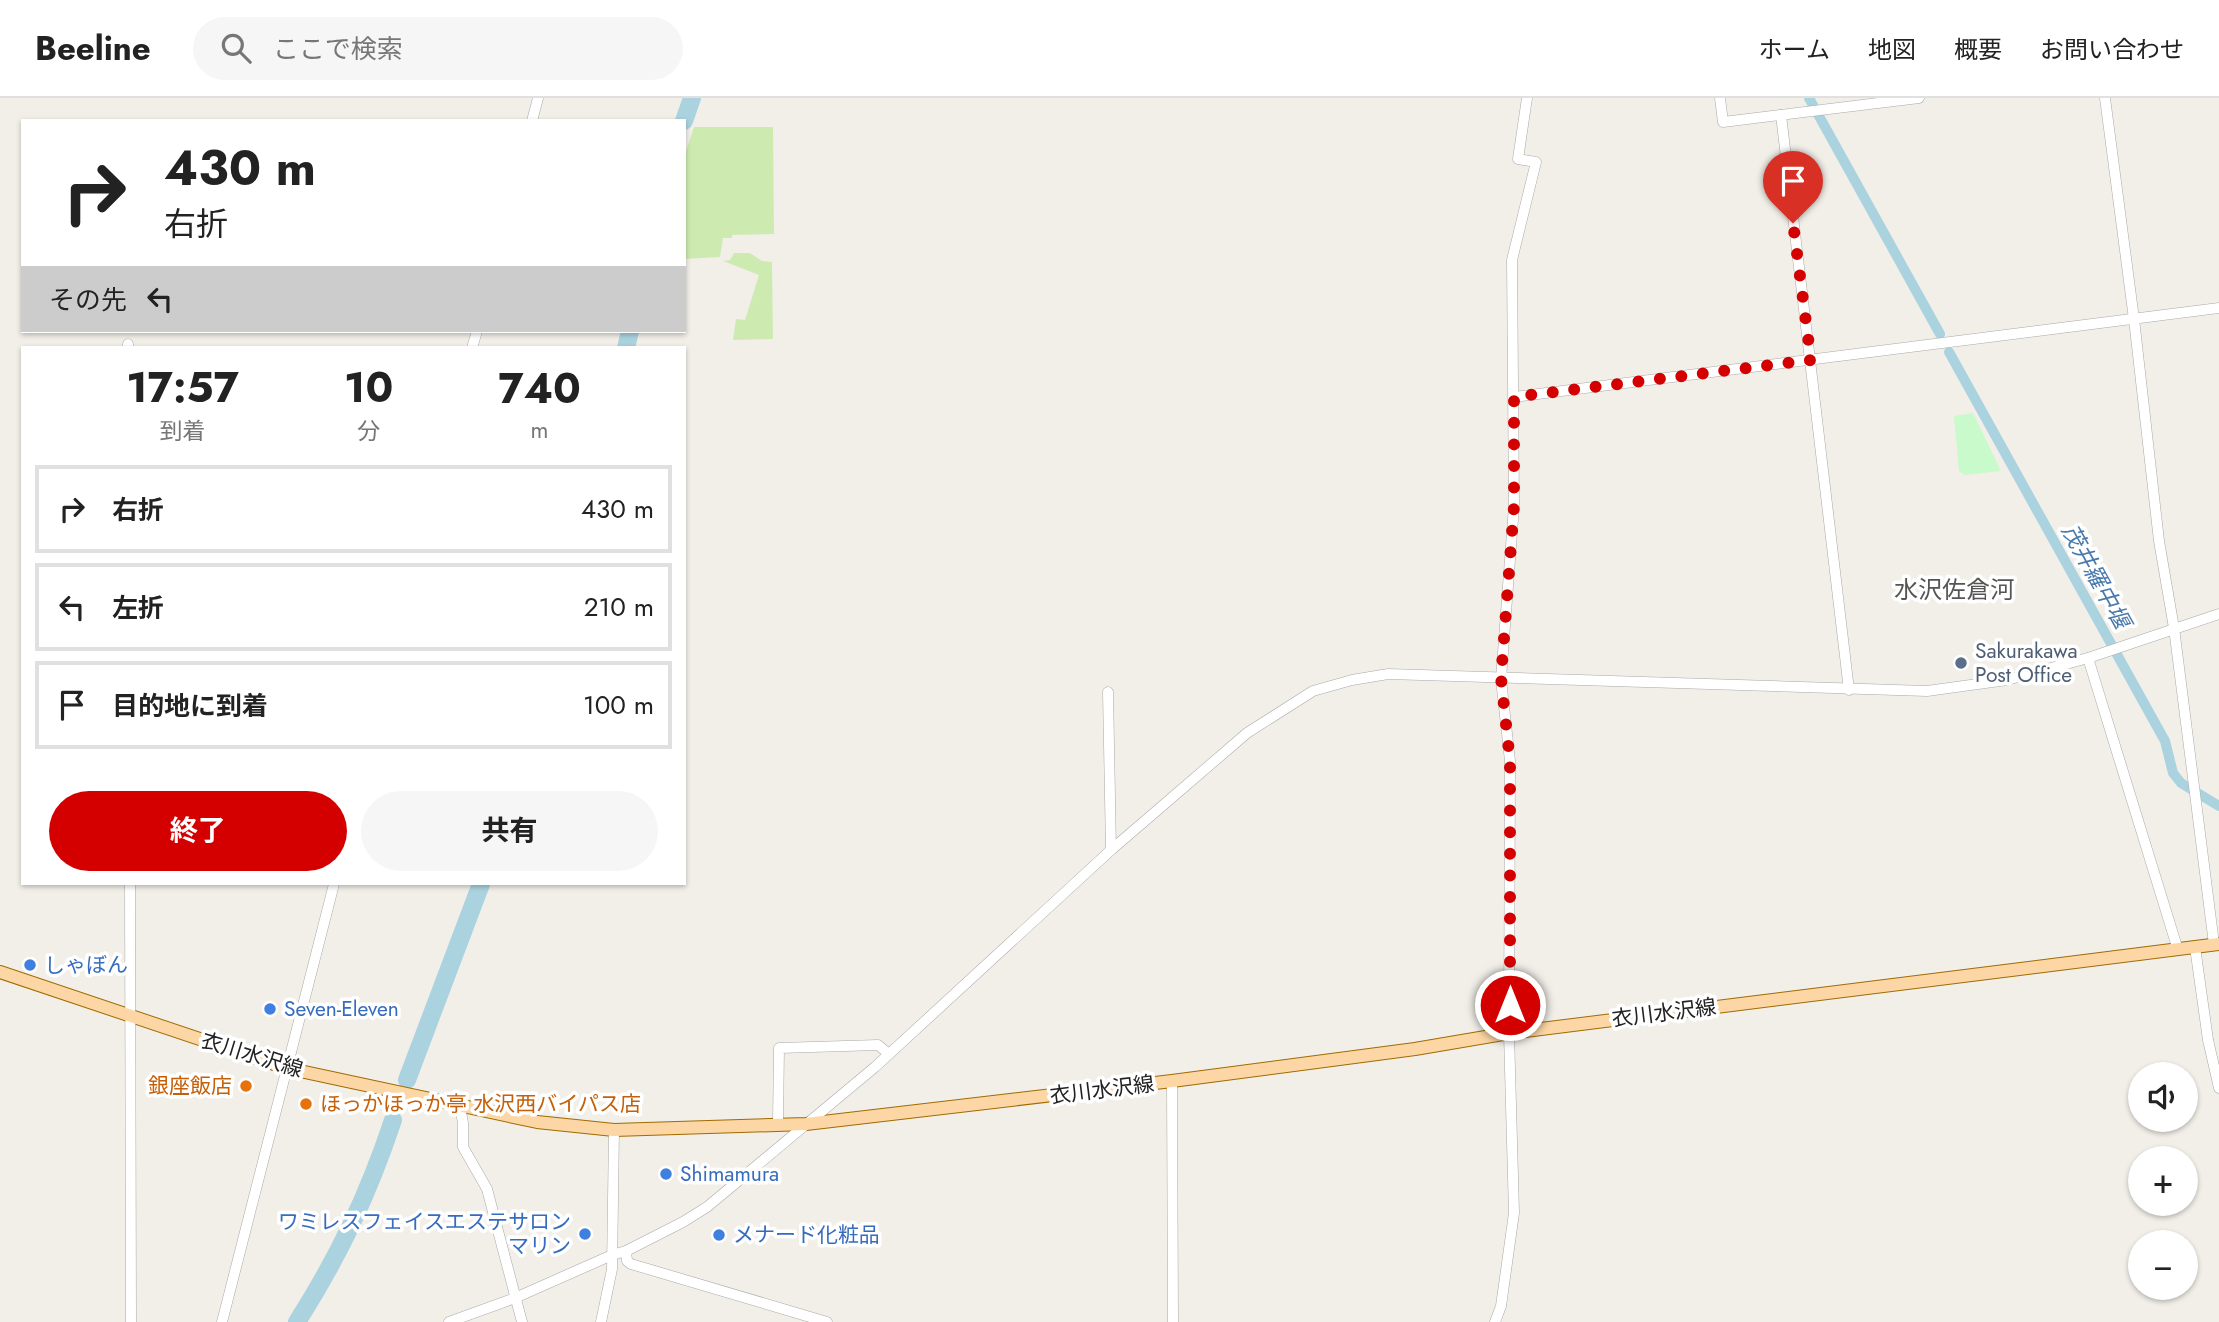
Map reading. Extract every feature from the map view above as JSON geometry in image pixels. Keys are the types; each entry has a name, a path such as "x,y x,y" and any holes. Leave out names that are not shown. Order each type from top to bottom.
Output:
{"main road":[{"name":"衣川水沢線","path":"0,972 286,1068 537,1122 614,1130 806,1124 1172,1081 1415,1049 1509,1032 2216,944"}],"street":[{"path":"533,119 538,98"},
{"path":"1495,1322 1505,1284 1514,1213 1509,1032 1510,761 1501,678 1514,506 1512,260 1536,162 1518,159 1527,98"},
{"path":"1720,98 1723,122 1919,98"},
{"path":"2105,98 2159,541 2174,628 2197,819 2216,944"},
{"path":"1781,115 1849,690"},
{"path":"1514,397 2219,308"},
{"path":"449,1322 515,1298 626,1251 707,1207 889,1054 1111,850 1247,733 1313,691 1352,680 1388,674 1927,691 2007,680 2088,658 2219,614"},
{"path":"2088,658 2178,950"},
{"path":"1108,692 1111,850"},
{"path":"130,885 131,1322"},
{"path":"222,1322 334,885"},
{"path":"2195,947 2208,1040 2219,1088"},
{"path":"778,1123 779,1048 878,1045 889,1054"},
{"path":"1172,1081 1173,1322"},
{"path":"460,1107 463,1147 487,1189 522,1322"},
{"path":"601,1322 612,1269 614,1130"},
{"path":"626,1251 627,1261 631,1264 827,1322"}],"green space":[{"path":"694,127 773,127 774,234 732,235 732,238 723,238 720,257 686,259 686,151"},
{"path":"734,253 750,253 762,261 772,262 773,339 733,340 736,319 745,320 759,275 723,261 730,260"},
{"path":"1973,413 2001,471 1965,475 1959,471 1954,416"}],"waterway":[{"path":"685,119 692,98"},
{"name":"茂井羅中堰","path":"1809,98 1940,334"},
{"path":"626,346 630,333"},
{"name":"茂井羅中堰","path":"1949,352 2165,741 2173,773 2181,783 2219,806"},
{"path":"407,1080 481,885"},
{"path":"297,1322 351,1224 393,1120"}],"place":[{"name":"Sakurakawa Post Office","path":"1961,663"},
{"name":"しゃぼん","path":"30,965"},
{"name":"Seven-Eleven","path":"270,1009"},
{"name":"銀座飯店","path":"246,1086"},
{"name":"ほっかほっか亭 水沢西バイパス店","path":"306,1104"},
{"name":"Shimamura","path":"666,1174"},
{"name":"ワミレスフェイスエステサロン マリン","path":"585,1234"},
{"name":"メナード化粧品","path":"719,1235"}],"district":[{"name":"水沢佐倉河","path":"1954,589"}],"route":[{"path":"1510,1005 1510,761 1501,678 1514,506 1514,397 1811,360 1793,223"}]}
